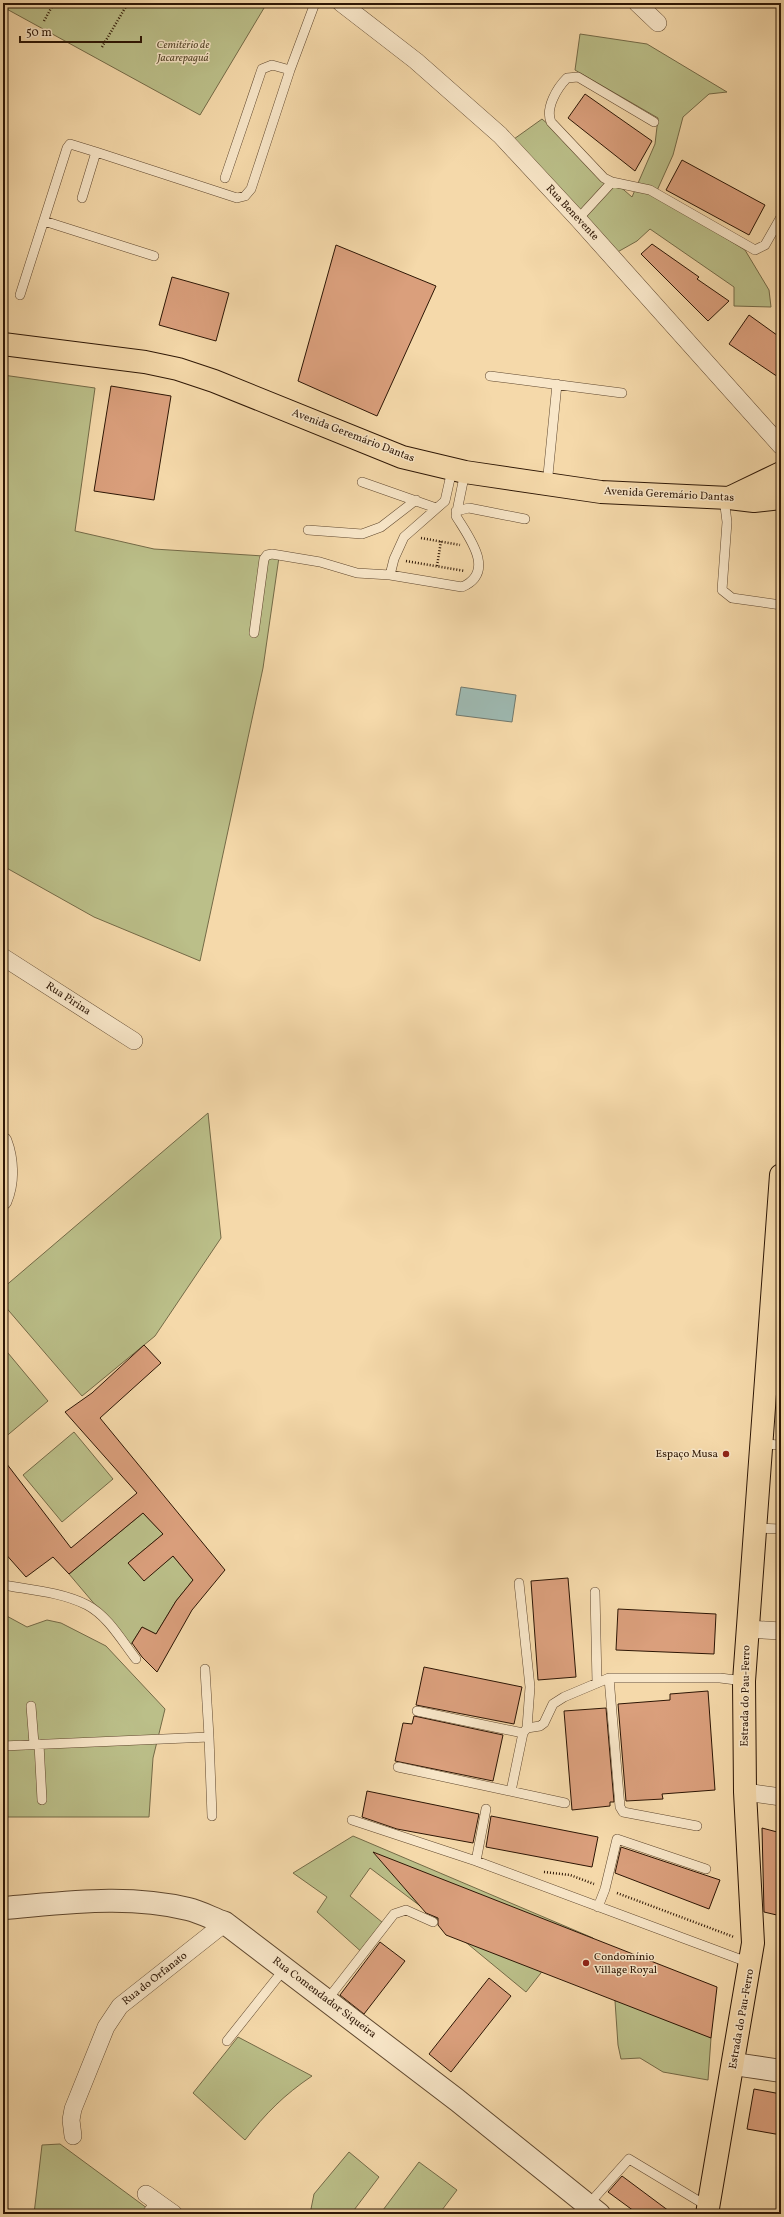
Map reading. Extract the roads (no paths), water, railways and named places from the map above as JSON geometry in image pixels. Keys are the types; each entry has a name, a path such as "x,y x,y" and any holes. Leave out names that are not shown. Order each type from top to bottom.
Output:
{"main road":[{"name":"Avenida Geremário Dantas","path":"3,344 145,362 178,369 221,384 402,456 458,471 600,492 726,498 754,501 781,498"},
{"path":"726,498 781,473"},
{"name":"Estrada do Pau-Ferro","path":"708,2211 751,1964 753,1943 746,1792 744,1681 756,1528 772,1445 781,1175"}],"street":[{"name":"Rua Benevente","path":"341,3 416,61 500,135 578,219 781,446"},
{"path":"637,3 658,23"},
{"name":"Rua Pirina","path":"3,957 134,1041"},
{"path":"3,1141 9,1174 6,1194 3,1201"},
{"path":"747,1629 781,1631"},
{"path":"746,1792 781,1797"},
{"name":"Rua Comendador Siqueira","path":"3,1908 110,1899 148,1901 190,1909 225,1924 285,1968 457,2100 594,2210"},
{"name":"Rua do Orfanato","path":"73,2136 71,2120 73,2109 106,2027 120,2006 225,1924"},
{"path":"734,2064 781,2071"},
{"path":"149,2203 174,2214"}],"lane":[{"path":"20,295 66,148 70,144 237,198 245,196 251,189 290,70 315,3"},
{"path":"225,178 262,69 272,65 290,70"},
{"path":"654,122 578,78 567,78 562,83 549,108 548,116 551,122 604,178 612,182 650,190 755,250 765,245 781,217"},
{"path":"82,198 96,152"},
{"path":"578,219 612,182"},
{"path":"44,221 154,256"},
{"path":"490,376 622,393"},
{"path":"547,485 557,384"},
{"path":"390,575 394,559 404,537 445,500 458,471"},
{"path":"254,633 264,559 267,555 272,554 320,562 357,572 390,575 462,587 471,583 476,577 479,567 473,542 456,516 458,471"},
{"path":"362,482 436,508"},
{"path":"726,498 727,522 722,590 732,598 781,605"},
{"path":"308,530 362,534 381,527 416,500"},
{"path":"445,500 457,507 526,519"},
{"path":"756,1528 781,1529"},
{"path":"511,1791 525,1730 530,1687 519,1583"},
{"path":"3,1586 57,1594 87,1605 111,1626 136,1659"},
{"path":"595,1592 597,1683"},
{"path":"205,1669 212,1816"},
{"path":"417,1711 525,1730 540,1726 544,1723 553,1704 564,1697 609,1678 720,1678 744,1681"},
{"path":"609,1678 620,1807 623,1812 697,1826"},
{"path":"31,1706 37,1744 42,1800"},
{"path":"3,1746 208,1737"},
{"path":"398,1767 566,1803"},
{"path":"476,1861 486,1809"},
{"path":"352,1820 476,1861 751,1964"},
{"path":"598,1907 605,1889 617,1840 706,1869"},
{"path":"327,2000 394,1914 406,1910 433,1922"},
{"path":"227,2041 285,1968"},
{"path":"594,2210 630,2159 708,2211"}],"water":[{"path":"461,687 516,695 512,722 456,715"}],"place":[{"name":"Espaço Musa","path":"726,1454"},
{"name":"Condomínio Village Royal","path":"586,1963"}],"park label":[{"name":"Cemitério de Jacarepaguá","path":"183,51"}]}
